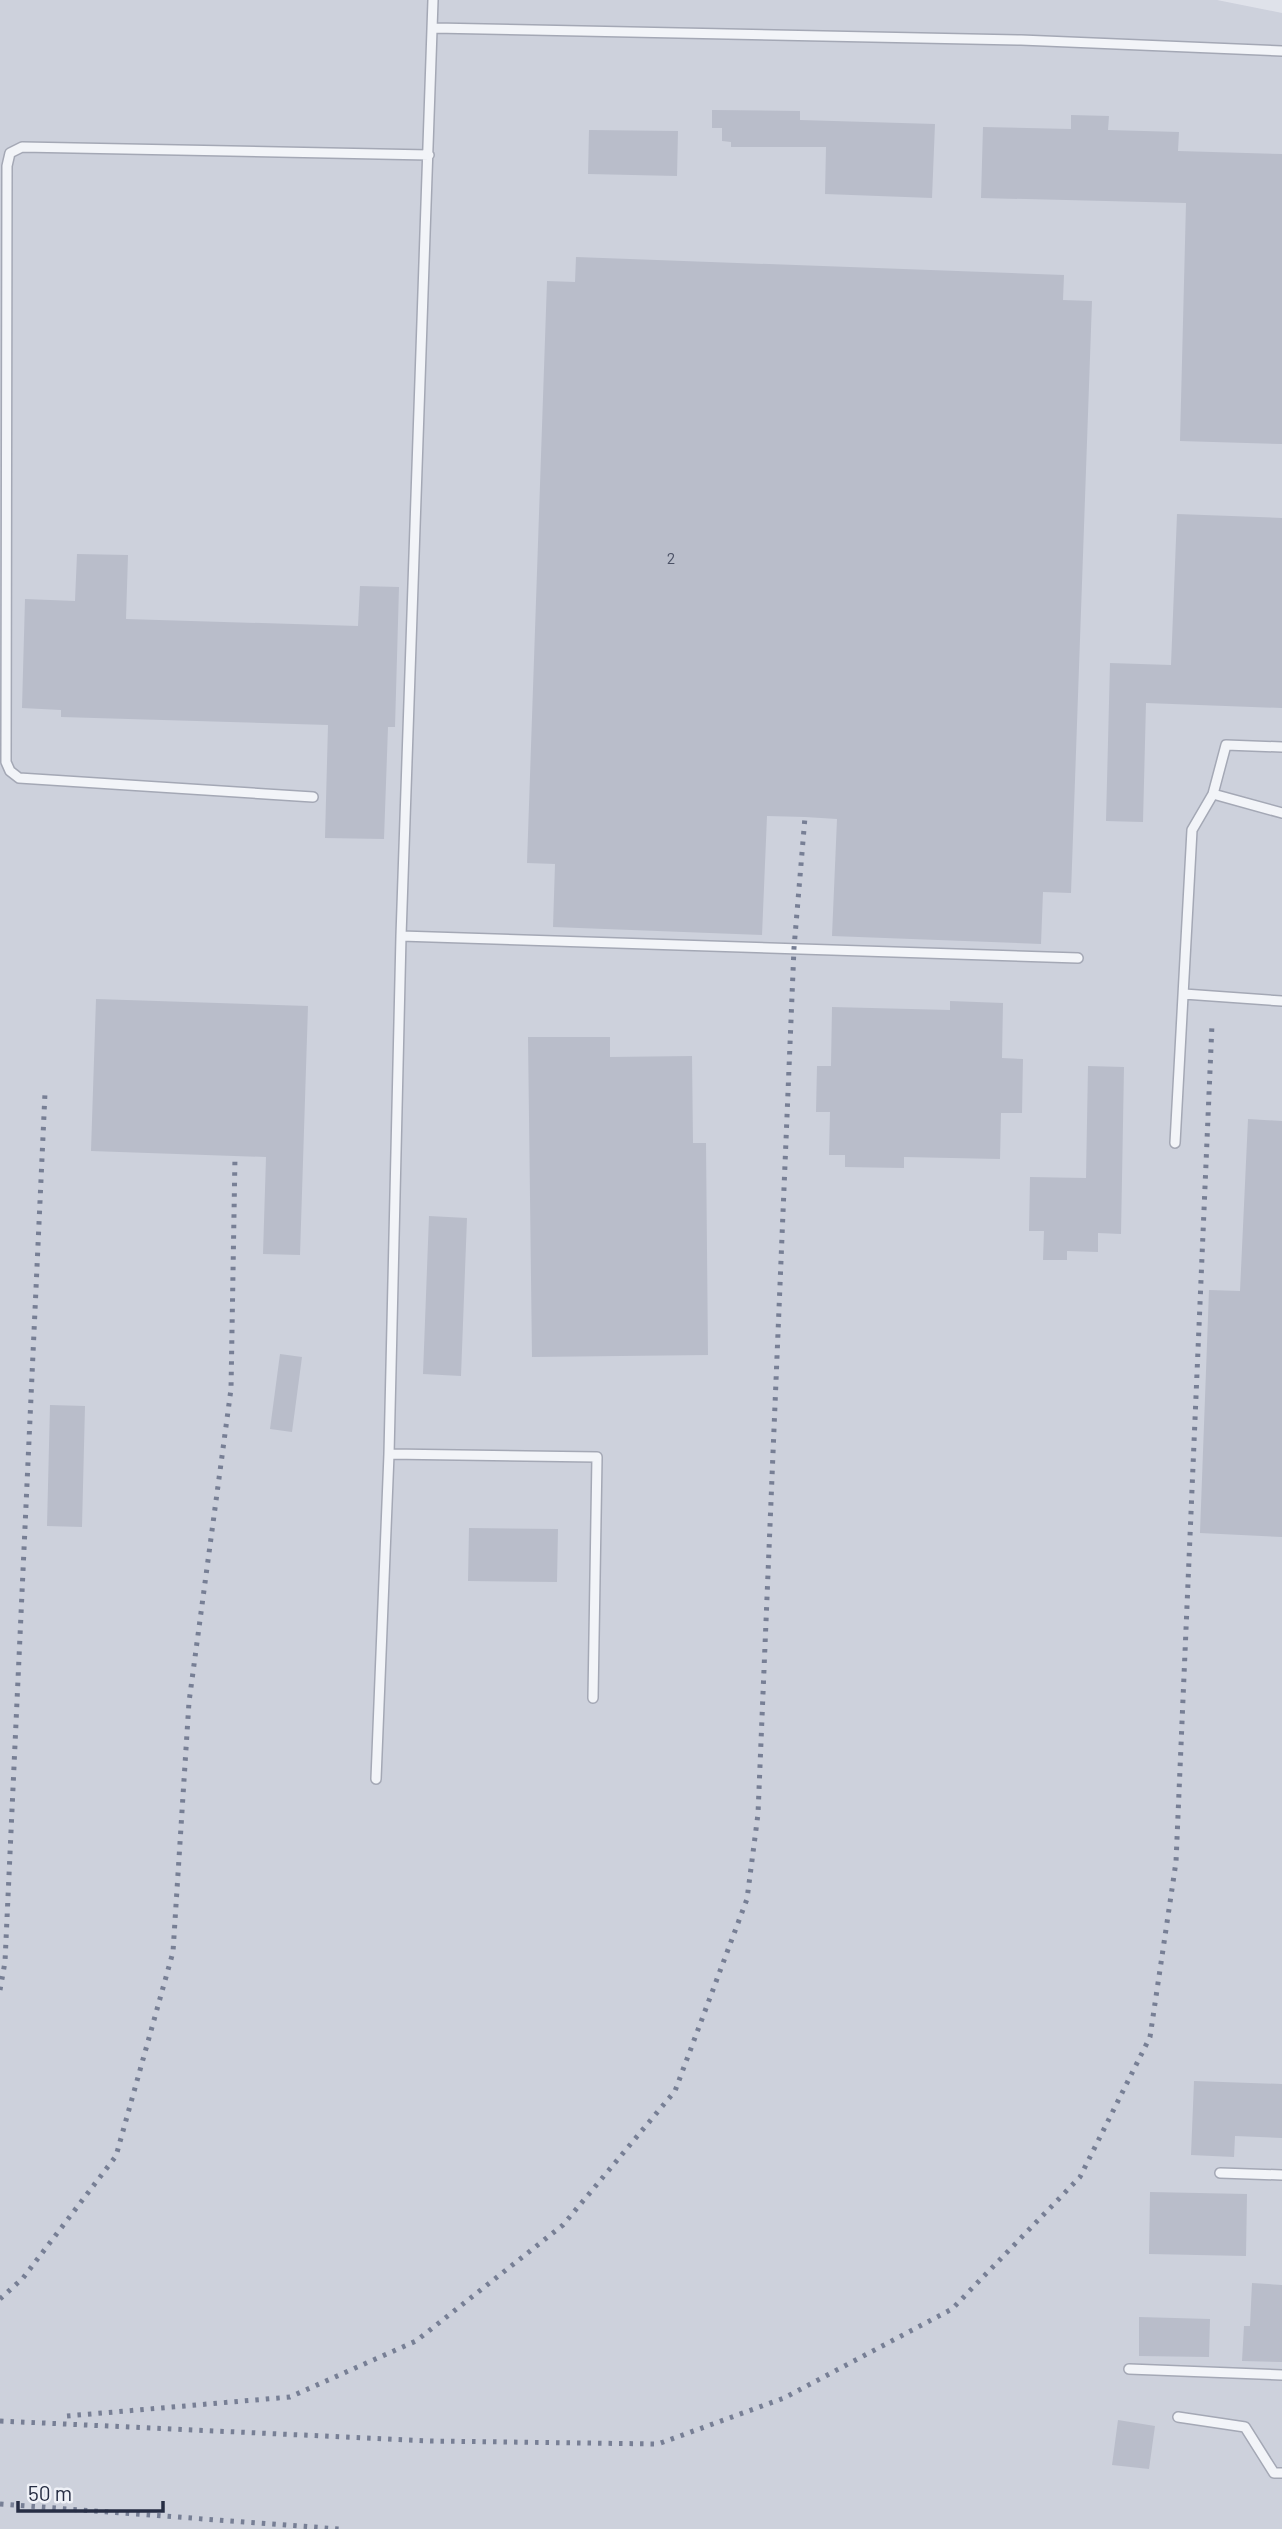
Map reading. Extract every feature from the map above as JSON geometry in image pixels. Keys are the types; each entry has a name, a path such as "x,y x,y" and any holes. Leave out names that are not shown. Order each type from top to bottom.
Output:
{"lane":[{"path":"376,1779 389,1454 401,936 433,0"},
{"path":"434,28 1021,40 1282,51"},
{"path":"313,797 19,778 10,771 6,762 7,166 10,153 22,147 429,155"},
{"path":"1175,1143 1192,830 1213,794 1226,746 1282,747"},
{"path":"1213,794 1282,813"},
{"path":"401,936 1078,958"},
{"path":"1184,993 1282,1001"},
{"path":"389,1454 597,1457 593,1698"},
{"path":"1220,2173 1282,2175"},
{"path":"1129,2369 1282,2375"},
{"path":"1178,2417 1245,2427 1274,2473 1282,2473"}],"shaded area":[{"path":"0,0 1217,0 1282,13 1282,2529 0,2529"}],"building":[{"path":"712,110 800,111 800,120 935,124 932,198 825,194 826,147 731,147 731,142 722,141 722,128 712,128"},
{"path":"1071,115 1109,116 1108,130 1179,132 1178,151 1282,154 1282,444 1180,441 1186,203 981,198 983,127 1071,129"},
{"path":"589,130 678,131 677,176 588,174"},
{"path":"576,257 1064,275 1063,300 1092,301 1071,893 1043,892 1041,944 832,936 837,819 805,817 767,816 762,935 553,927 555,864 527,863 547,281 575,282"},
{"path":"1177,514 1282,518 1282,708 1146,703 1143,822 1106,821 1110,663 1171,665"},
{"path":"77,554 128,555 126,619 358,626 360,586 399,587 395,727 388,727 384,839 325,838 328,725 61,717 61,710 22,708 25,599 75,601"},
{"path":"96,999 308,1006 300,1255 263,1254 266,1157 91,1151"},
{"path":"950,1001 1003,1003 1002,1058 1023,1059 1022,1113 1001,1113 1000,1159 904,1157 904,1168 845,1167 845,1155 829,1155 830,1112 816,1112 817,1066 831,1066 832,1007 950,1010"},
{"path":"528,1037 610,1037 610,1057 692,1056 693,1143 706,1143 708,1355 532,1357"},
{"path":"1088,1066 1124,1067 1121,1234 1098,1233 1098,1252 1067,1251 1067,1260 1043,1260 1044,1231 1029,1231 1030,1177 1086,1178"},
{"path":"1248,1119 1282,1121 1282,1537 1200,1533 1209,1290 1240,1291"},
{"path":"429,1216 467,1218 461,1376 423,1374"},
{"path":"280,1354 302,1357 292,1432 270,1429"},
{"path":"50,1405 85,1406 82,1527 47,1526"},
{"path":"469,1528 558,1529 557,1582 468,1581"},
{"path":"1194,2081 1282,2084 1282,2138 1235,2136 1234,2157 1191,2155"},
{"path":"1150,2192 1247,2194 1246,2256 1149,2254"},
{"path":"1252,2283 1282,2285 1282,2362 1242,2361 1244,2326 1250,2326"},
{"path":"1139,2317 1210,2319 1209,2357 1139,2356"},
{"path":"1118,2420 1155,2426 1149,2469 1112,2465"}],"railway":[{"path":"67,2416 290,2397 416,2341 563,2225 675,2091 747,1899 758,1814 794,948 805,817"},
{"path":"0,2421 431,2441 658,2444 784,2398 952,2309 1080,2177 1150,2037 1176,1862 1212,1024"},
{"path":"0,1990 5,1962 45,1093"},
{"path":"0,2299 23,2278 116,2156 173,1952 189,1702 231,1389 235,1156"},
{"path":"0,2504 340,2529"}]}
